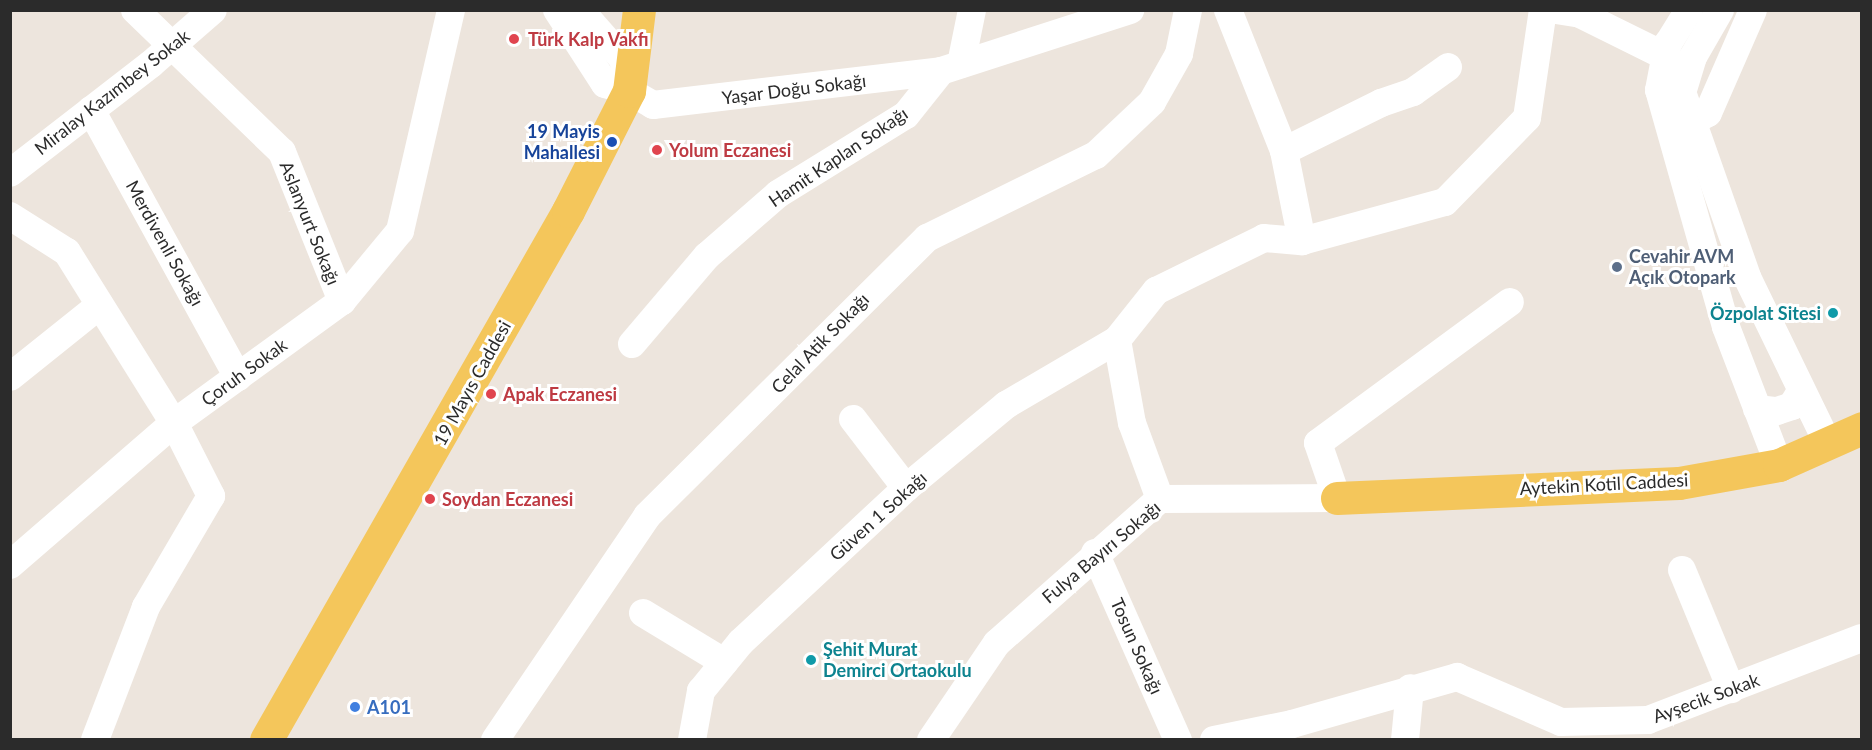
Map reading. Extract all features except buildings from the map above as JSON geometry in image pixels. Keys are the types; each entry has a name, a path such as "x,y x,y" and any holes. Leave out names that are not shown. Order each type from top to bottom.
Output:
{"main road":[{"name":"19 Mayıs Caddesi","path":"266,740 289,693 488,355 629,91 639,10"},
{"name":"Aytekin Kotil Caddesi","path":"1337,498 1679,483 1779,465 1862,428"}],"street":[{"name":"Aslanyurt Sokağı","path":"135,10 282,152 342,301"},
{"name":"Miralay Kazımbey Sokak","path":"10,173 172,46 213,10"},
{"name":"Çoruh Sokak","path":"10,565 174,423 342,301 400,231 451,10"},
{"name":"Yaşar Doğu Sokağı","path":"557,10 605,84 629,91 653,105 951,68 1130,10"},
{"path":"580,10 623,59 629,91"},
{"path":"951,68 972,10"},
{"name":"Celal Atik Sokağı","path":"495,740 647,516 927,238 1008,201 1104,147 1152,102 1179,54 1188,10"},
{"path":"1228,10 1284,152 1302,241"},
{"name":"Güven 1 Sokağı","path":"692,740 701,691 741,642 906,488 1006,405 1117,340 1156,291 1264,238 1302,241 1445,202 1527,118 1543,10"},
{"path":"1689,10 1668,43 1659,90 1725,327 1779,465"},
{"path":"1720,10 1693,57 1682,92 1747,277 1828,444"},
{"path":"1691,122 1708,113 1753,10"},
{"path":"1574,12 1665,56"},
{"path":"1284,152 1381,102 1413,92 1448,67"},
{"name":"Hamit Kaplan Sokağı","path":"632,344 707,256 778,194 906,115 951,68"},
{"name":"Merdivenli Sokağı","path":"92,110 238,377"},
{"path":"10,216 67,252 174,423 211,496 146,608 95,740"},
{"path":"1337,498 1318,443 1510,302"},
{"path":"10,377 100,305"},
{"path":"1117,340 1132,423 1160,499"},
{"path":"1757,409 1777,411 1792,406 1802,391"},
{"path":"853,419 906,488"},
{"name":"Fulya Bayırı Sokağı","path":"931,740 997,643 1095,553 1160,499 1337,498"},
{"name":"Tosun Sokağı","path":"1095,553 1178,740"},
{"path":"1682,570 1731,689"},
{"path":"643,613 724,662"},
{"name":"Ayşecik Sokak","path":"1410,688 1456,677 1561,722 1648,720 1862,638"},
{"path":"1214,740 1292,724 1410,688 1405,740"}],"place":[{"name":"Türk Kalp Vakfı","path":"514,39"},
{"name":"19 Mayis Mahallesi","path":"612,142"},
{"name":"Yolum Eczanesi","path":"657,150"},
{"name":"Cevahir AVM Açık Otopark","path":"1617,267"},
{"name":"Özpolat Sitesi","path":"1833,313"},
{"name":"Apak Eczanesi","path":"491,394"},
{"name":"Soydan Eczanesi","path":"430,499"},
{"name":"Şehit Murat Demirci Ortaokulu","path":"811,660"},
{"name":"A101","path":"355,707"}]}
